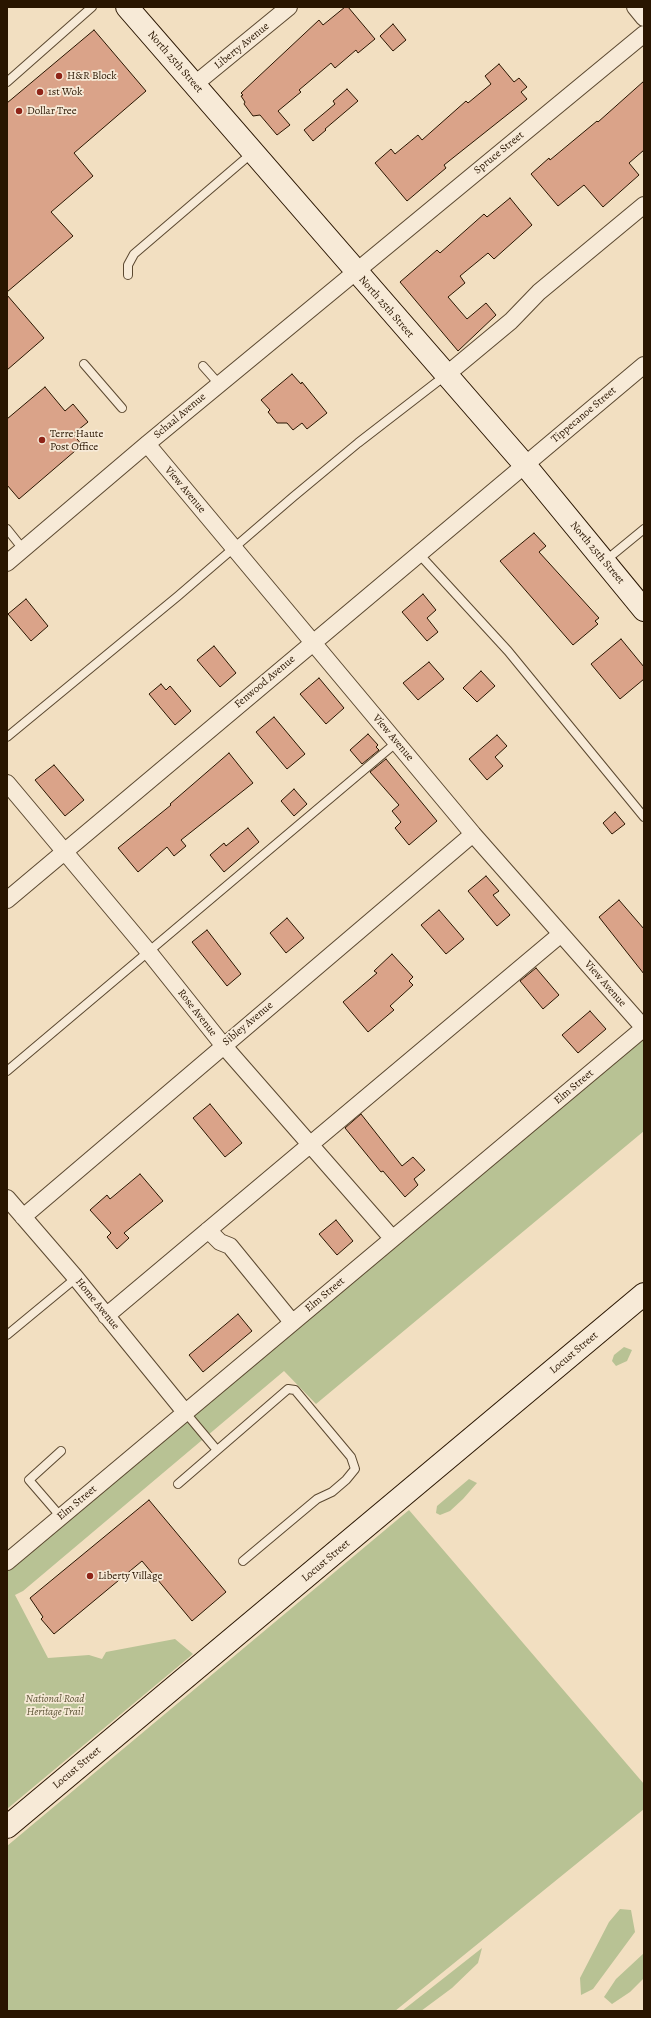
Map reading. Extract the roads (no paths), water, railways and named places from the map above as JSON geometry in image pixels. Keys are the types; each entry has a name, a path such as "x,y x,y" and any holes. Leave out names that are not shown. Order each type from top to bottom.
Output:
{"street":[{"name":"North 25th Street","path":"126,7 195,84 252,153 525,465 644,610"},
{"name":"Liberty Avenue","path":"195,84 289,7"},
{"path":"635,7 644,18"},
{"name":"Spruce Street","path":"355,271 644,34"},
{"path":"446,375 511,321 539,292 644,205"},
{"name":"Schaal Avenue","path":"7,563 355,271"},
{"name":"Tippecanoe Street","path":"525,465 644,365"},
{"name":"View Avenue","path":"147,444 474,834 644,1028"},
{"name":"Fenwood Avenue","path":"7,900 525,465"},
{"name":"Rose Avenue","path":"7,784 148,951 223,1045 392,1238"},
{"name":"Sibley Avenue","path":"23,1217 223,1045 474,834"},
{"path":"106,1316 309,1144 561,934"},
{"name":"Elm Street","path":"7,1562 644,1028"},
{"name":"Home Avenue","path":"7,1198 76,1278 185,1412"},
{"path":"208,1230 220,1242 230,1246 292,1322"},
{"name":"Locust Street","path":"7,1827 644,1294"}],"lane":[{"path":"7,82 92,7"},
{"path":"128,275 128,265 134,254 252,153"},
{"path":"84,364 122,408"},
{"path":"203,366 219,384"},
{"path":"7,737 358,443 446,375"},
{"path":"7,529 23,549"},
{"path":"604,562 644,529"},
{"path":"419,554 508,650 644,817"},
{"path":"7,1071 397,742"},
{"path":"7,1335 76,1278"},
{"path":"178,1484 216,1449 288,1389 295,1390 351,1458 354,1469 346,1480 332,1492 317,1499 243,1561"},
{"path":"185,1412 216,1449"},
{"path":"61,1451 29,1480 61,1517"}],"place":[{"name":"H&R Block","path":"59,76"},
{"name":"1st Wok","path":"40,92"},
{"name":"Dollar Tree","path":"19,111"},
{"name":"Terre Haute Post Office","path":"42,440"},
{"name":"Liberty Village","path":"90,1576"}],"park label":[{"name":"National Road Heritage Trail","path":"55,1705"}]}
